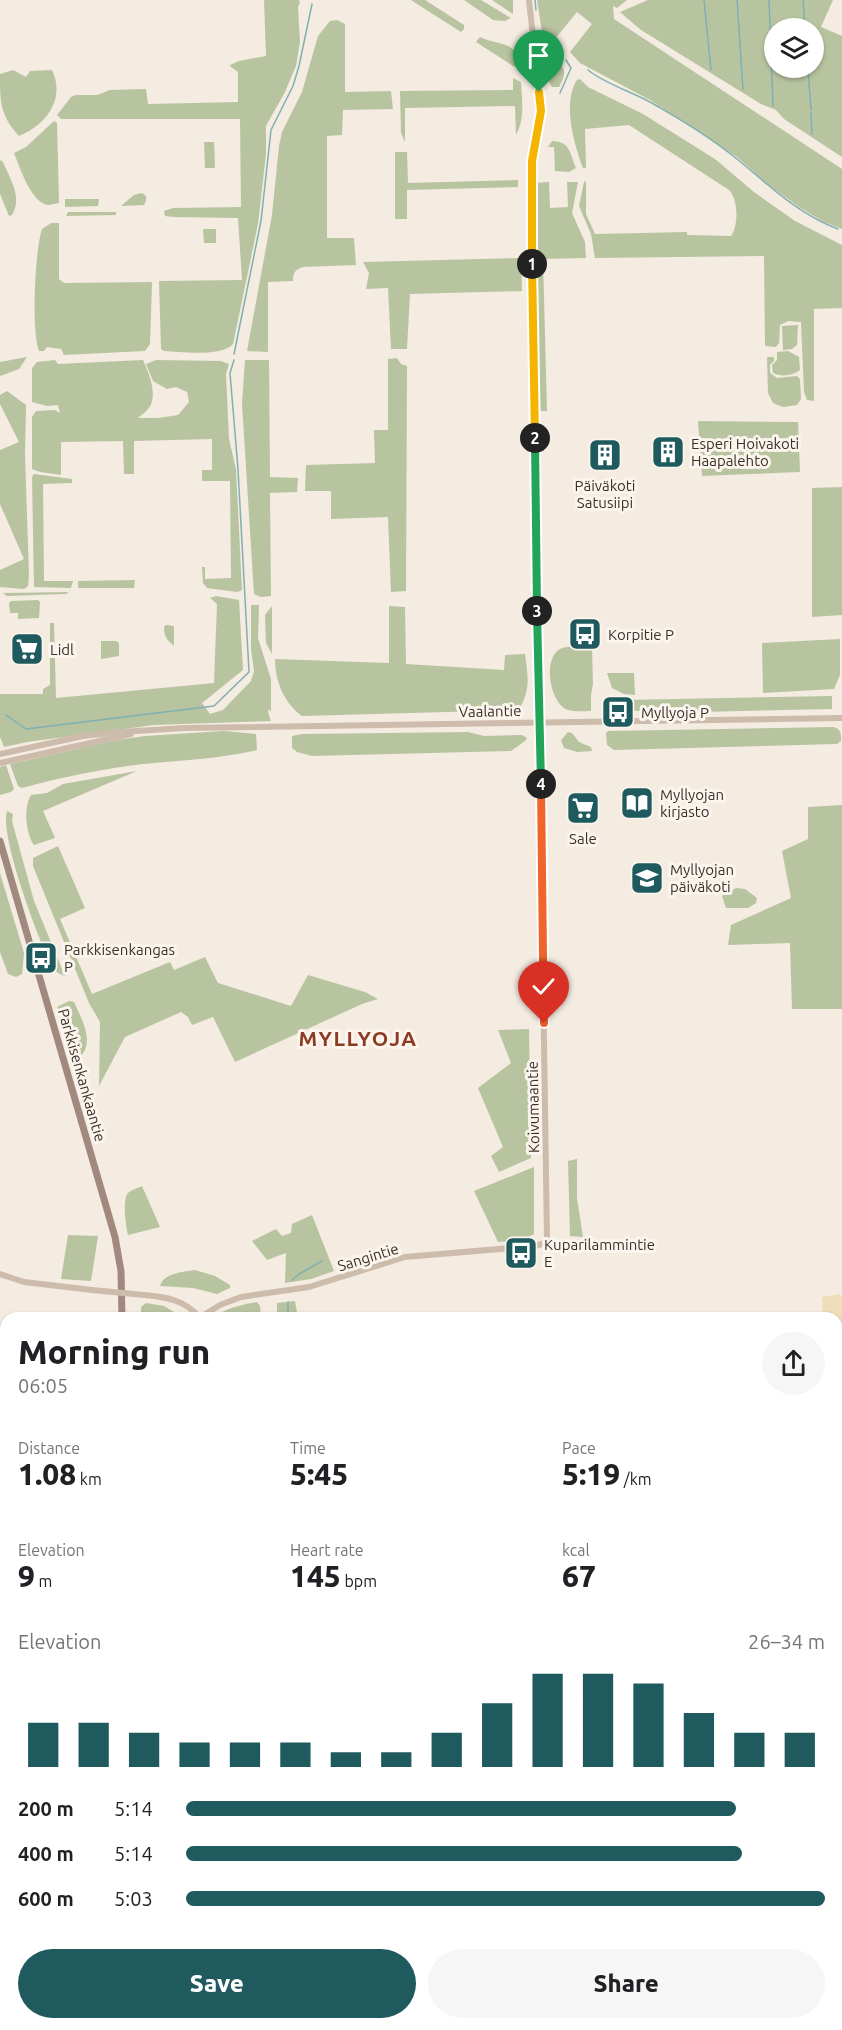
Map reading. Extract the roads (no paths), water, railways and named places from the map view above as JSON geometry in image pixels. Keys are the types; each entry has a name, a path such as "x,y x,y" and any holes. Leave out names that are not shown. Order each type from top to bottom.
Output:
{"main road":[{"name":"Parkkisenkankaantie","path":"0,841 115,1237 121,1271 122,1312"}],"street":[{"name":"Koivumaantie","path":"529,0 541,111 531,177 547,1240"},
{"name":"Vaalantie","path":"0,754 83,736 185,728 842,718"},
{"name":"Vaalantie","path":"0,763 138,732"},
{"name":"Sangintie","path":"209,1312 241,1297 309,1287 405,1257 535,1246 547,1240"},
{"name":"Sangintie","path":"0,1274 24,1282 169,1298 185,1304 193,1312"}],"waterway":[{"path":"535,0 536,10"},
{"path":"704,0 711,70"},
{"path":"737,0 743,89"},
{"path":"769,0 773,106"},
{"path":"803,0 804,18"},
{"path":"234,354 261,221 271,130 293,86 312,4"},
{"path":"560,93 571,68 566,60"},
{"path":"588,70 649,101 698,131 797,207 823,223 838,229"},
{"path":"809,78 811,110"},
{"path":"811,113 812,134"},
{"path":"6,715 26,729 214,706 249,672 238,469 230,373 234,360"},
{"path":"292,1280 322,1261"},
{"path":"288,1302 288,1312"}],"place":[{"name":"Esperi Hoivakoti Haapalehto","path":"668,452"},
{"name":"Päiväkoti Satusiipi","path":"605,455"},
{"name":"Korpitie P","path":"585,634"},
{"name":"Lidl","path":"27,649"},
{"name":"Myllyoja P","path":"618,712"},
{"name":"Myllyojan kirjasto","path":"637,803"},
{"name":"Sale","path":"583,808"},
{"name":"Myllyojan päiväkoti","path":"647,878"},
{"name":"Parkkisenkangas P","path":"41,958"},
{"name":"Kuparilammintie E","path":"521,1253"}],"district":[{"name":"MYLLYOJA","path":"358,1038"}]}
